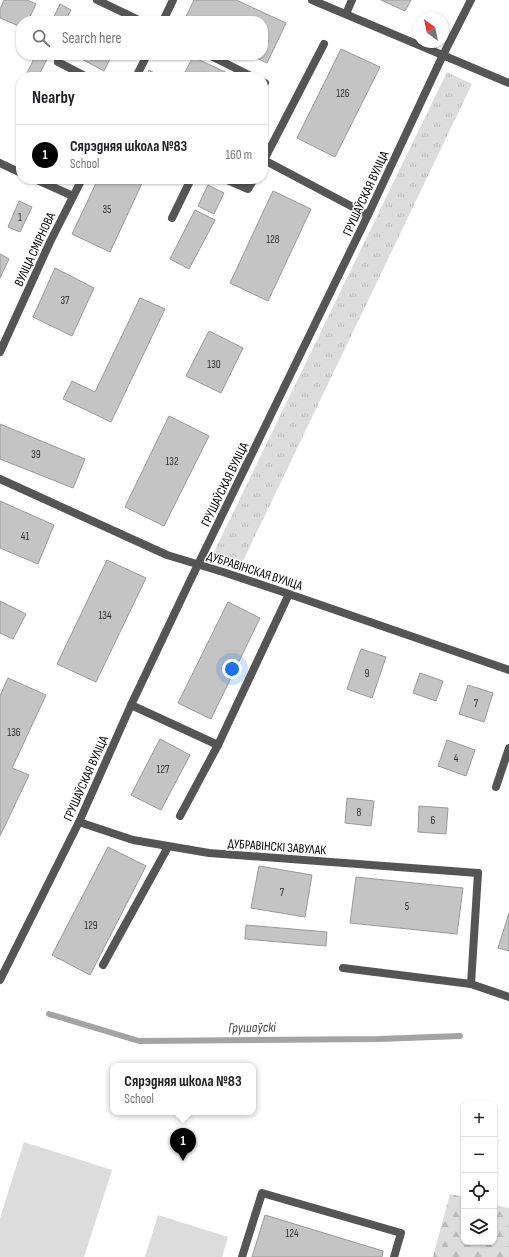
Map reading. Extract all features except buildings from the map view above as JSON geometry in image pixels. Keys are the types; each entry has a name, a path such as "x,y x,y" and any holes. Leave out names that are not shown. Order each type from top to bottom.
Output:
{"street":[{"path":"97,0 131,16"},
{"path":"165,16 173,0"},
{"path":"312,0 509,83"},
{"path":"346,14 352,0"},
{"name":"ГРУШАЎСКАЯ ВУЛІЦА","path":"0,980 79,822 131,705 198,564 368,215 443,55 471,0"},
{"path":"268,151 324,44"},
{"path":"138,72 144,60"},
{"path":"219,60 243,72"},
{"path":"58,62 77,72"},
{"path":"0,163 16,171"},
{"path":"268,164 368,215"},
{"path":"46,184 73,196"},
{"name":"ВУЛІЦА СМІРНОВА","path":"0,352 50,242 79,184"},
{"path":"172,218 189,184"},
{"path":"237,184 248,189 251,184"},
{"name":"ДУБРАВІНСКАЯ ВУЛІЦА","path":"0,479 167,555 289,594 509,670"},
{"path":"180,816 218,745 289,594"},
{"path":"131,705 218,745"},
{"path":"496,788 509,748"},
{"name":"ДУБРАВІНСКІ ЗАВУЛАК","path":"79,822 133,840 209,853 478,873 471,984"},
{"path":"103,965 168,847"},
{"path":"343,968 471,984 509,997"},
{"path":"242,1257 262,1193 402,1233 394,1257"}],"green space":[{"path":"447,72 472,84 242,563 213,554"},
{"path":"24,1142 112,1170 84,1257 0,1257 0,1218"},
{"path":"450,1194 461,1196 461,1245 497,1245 497,1206 509,1208 509,1257 433,1257"},
{"path":"158,1215 228,1237 222,1257 145,1257"}],"waterway":[{"name":"Грушаўскі","path":"49,1014 139,1041 379,1039 460,1036"}],"place":[{"name":"Сярэдняя школа №83","path":"183,1161"}]}
